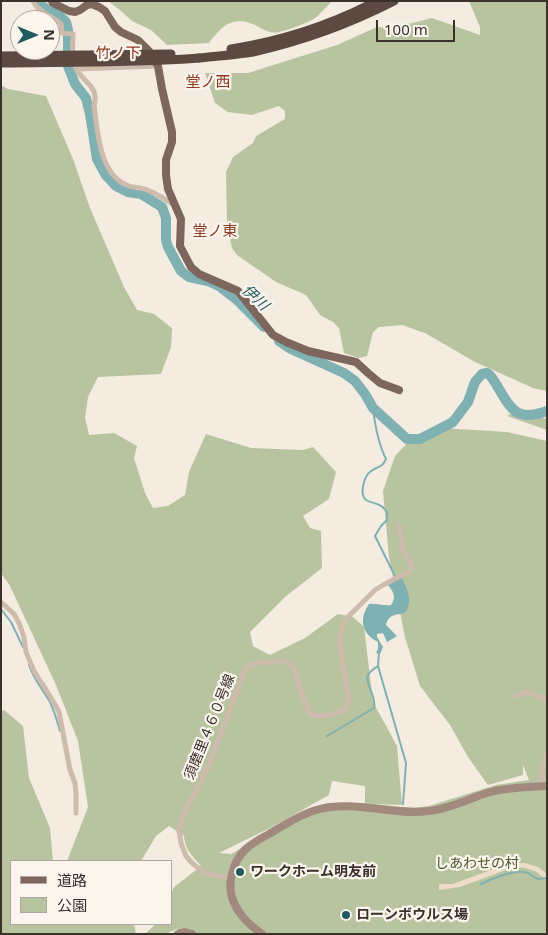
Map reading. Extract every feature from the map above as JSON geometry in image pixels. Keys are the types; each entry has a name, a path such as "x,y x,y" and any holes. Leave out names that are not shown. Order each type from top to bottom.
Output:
{"highway":[{"path":"1,62 167,61 199,56 292,36 332,22 378,1"},
{"path":"1,56 199,56 251,52 318,34 366,15 394,1"}],"main road":[{"path":"52,1 69,11 75,12 87,5 92,4 99,7 105,11 115,27 138,40 158,66 172,132 172,142 166,160 168,189 181,219 180,246 191,267 199,274 238,291 273,335 308,351 356,362 380,383 399,390"}],"street":[{"path":"33,1 44,13 61,24 62,33 73,34 73,62 76,69 94,90 96,99 94,106 102,157 109,169 120,182 129,186 146,189 174,205"},
{"path":"76,69 158,66"},
{"name":"須磨里４６０号線","path":"230,878 205,873 193,864 186,856 179,830 183,815 208,767 245,670 249,665 258,663 283,661 289,663 295,669 310,715 321,716 341,712 349,700 340,639 346,619 375,590 410,571 412,566 403,550 399,526"},
{"path":"1,602 14,614 19,623 24,637 26,652 34,671 59,712 70,770 75,784 76,813"},
{"path":"516,696 526,692 547,699 547,694"},
{"path":"262,934 244,920 233,900 231,888 230,878 237,860 242,852 252,843 303,815 331,807 416,813 450,806 493,791 545,786 542,770 547,753"},
{"path":"178,934 185,932 192,934"}],"green space":[{"path":"108,1 332,1 312,20 282,31 270,32 249,23 235,21 219,31 209,43 167,45 151,30 132,21"},
{"path":"469,1 547,1 547,391 533,388 475,362 425,333 402,325 379,327 373,332 367,356 359,358 344,353 339,328 333,322 320,315 306,295 276,282 237,255 232,248 227,224 226,172 233,157 253,143 256,136 285,119 285,111 279,106 252,115 228,112 215,103 205,73 248,73 337,45 377,27 393,28 432,18 480,35 480,27"},
{"name":"しあわせの村","path":"1,85 8,89 46,96 73,159 90,208 124,287 137,310 154,314 172,328 171,347 161,374 98,377 88,397 85,418 89,435 114,433 137,446 134,458 145,493 153,508 168,506 185,495 189,472 206,434 251,448 303,450 313,447 336,472 329,499 303,516 310,528 321,531 322,568 285,597 250,632 253,646 270,655 305,638 338,614 353,617 364,627 373,702 397,746 402,805 372,804 414,808 429,806 496,785 529,780 523,765 523,775 488,785 468,757 450,725 420,686 405,637 389,557 383,491 395,456 414,436 442,428 507,432 547,441 547,934 177,934 177,929 165,934 147,934 155,925 172,925 173,888 201,866 187,848 184,836 169,826 156,836 142,860 67,860 88,807 78,741 56,685 10,586 1,573","holes":["332,781 365,786 365,803 328,803 307,810 231,854 219,853 272,827 329,795"]},
{"path":"514,412 547,419 547,430 507,416"},
{"path":"4,710 23,726 29,778 50,828 53,860 10,860 10,925 134,925 136,934 1,934 1,711"}],"shaded area":[{"path":"510,863 525,863 538,867 547,874 547,881 535,871 518,867 460,887 439,890 439,884 452,884"}],"water":[{"path":"401,577 409,595 408,608 405,613 393,616 387,621 386,625 397,636 387,642 383,633 377,634 383,647 380,654 376,653 378,642 365,630 363,625 364,615 369,604 391,605 394,594 387,584"}],"waterway":[{"name":"伊川","path":"39,1 42,6 60,16 66,22 68,30 68,66 75,84 86,98 97,159 105,174 116,186 128,192 141,194 162,207 166,218 166,240 168,247 181,271 189,277 208,281 219,286 236,299 264,327"},
{"name":"伊川","path":"279,341 291,349 344,373 355,381 373,408 407,439 420,439 453,422 468,402 475,382 482,374 487,373 492,378 508,404 517,412 530,415 547,411"},
{"path":"373,408 377,434 386,459 382,465 368,473 363,485 363,494 366,500 382,506 387,512 387,520 375,536 396,578"},
{"path":"1,609 11,622 23,647"},
{"path":"327,736 374,708 374,699 367,678 370,672 378,666 379,652"},
{"path":"29,665 35,679 51,704 60,731"},
{"path":"378,666 406,763 403,804"},
{"path":"481,884 491,879 517,872 528,873 538,879 547,878"}],"place":[{"name":"ワークホーム明友前","path":"240,872"},
{"name":"ローンボウルス場","path":"346,915"}],"district":[{"name":"竹ノ下","path":"118,54"},
{"name":"堂ノ西","path":"208,83"},
{"name":"堂ノ東","path":"215,232"}]}
